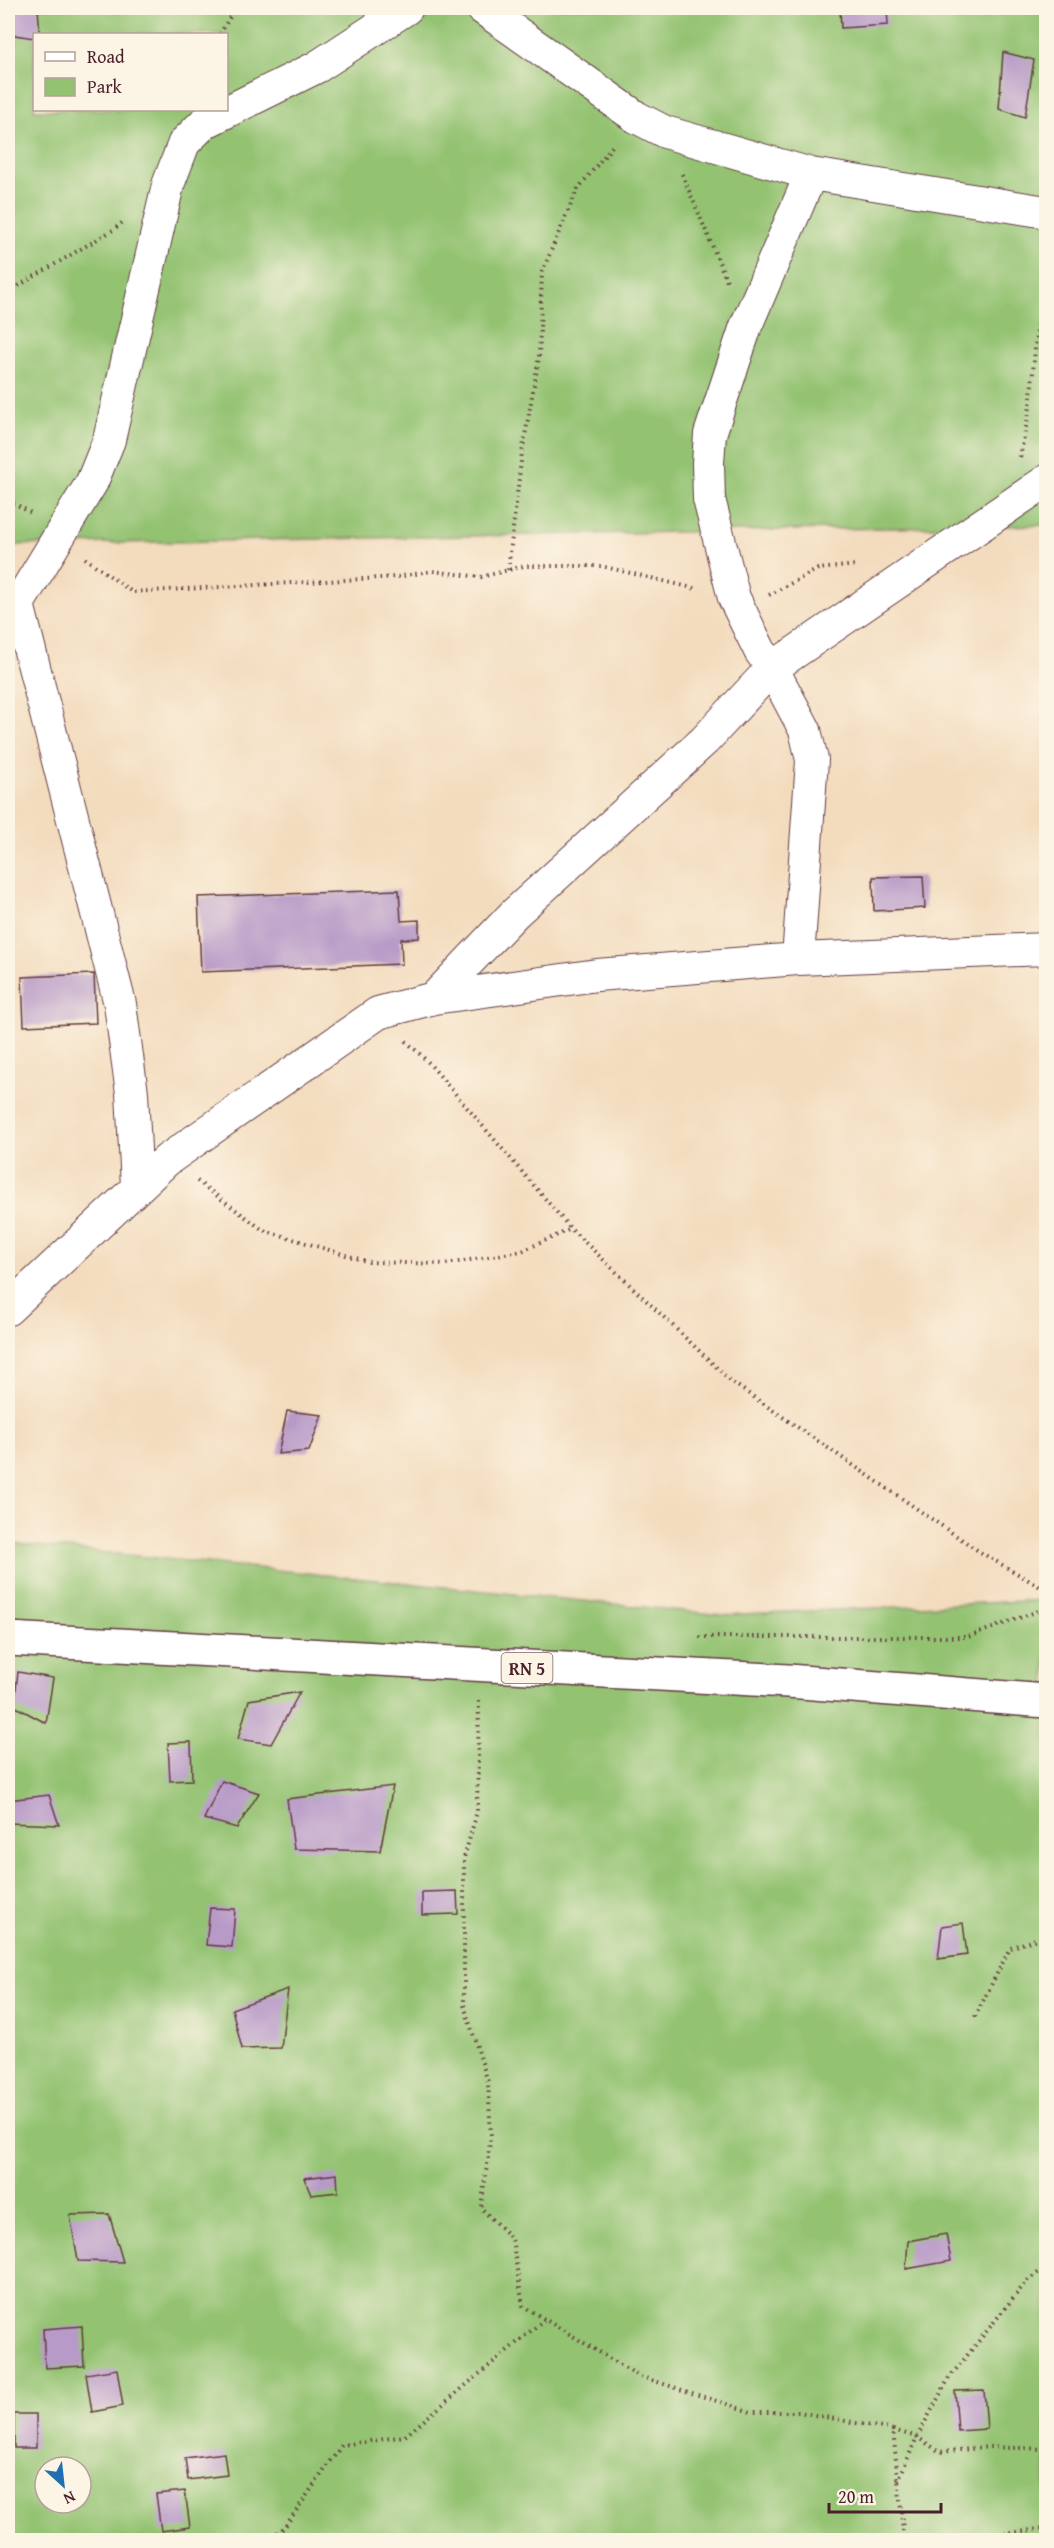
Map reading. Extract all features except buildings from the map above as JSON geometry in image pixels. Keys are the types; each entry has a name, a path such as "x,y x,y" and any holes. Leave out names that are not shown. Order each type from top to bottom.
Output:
{"main road":[{"name":"RN 5","path":"8,1639 788,1681 1047,1701"}],"street":[{"path":"137,1186 132,1093 120,1004 13,609 92,482 109,440 168,185 184,143 204,123 317,67 407,8"},
{"path":"482,8 636,117 665,132 811,174 1047,212"},
{"path":"798,959 812,760 805,730 772,668 760,651 734,598 709,499 708,463 710,434 746,326 811,174"},
{"path":"434,999 513,914 705,740 772,668 1047,481"},
{"path":"8,1309 167,1160 378,1013 434,999 597,975 798,959 1047,949"}],"path":[{"path":"221,33 235,8"},
{"path":"508,570 522,453 538,357 542,272 577,190 636,117"},
{"path":"665,132 746,326"},
{"path":"8,292 113,230 168,185"},
{"path":"1010,504 1030,407 1036,337 1047,268"},
{"path":"58,539 132,592 398,577 432,571 482,577 524,566 601,566 734,598 772,594 819,569 865,564"},
{"path":"378,1013 428,1062 571,1229 733,1383 980,1552 1047,1590"},
{"path":"167,1160 263,1230 369,1262 446,1264 522,1251 571,1229"},
{"path":"696,1637 968,1637 1047,1608"},
{"path":"480,1665 477,1812 464,1858 464,2005 488,2082 491,2136 481,2208 512,2239 523,2306 639,2376 751,2412 799,2412 893,2430 917,2437 940,2452 989,2447 1047,2449"},
{"path":"975,2017 1010,1948 1042,1937 1047,1939"},
{"path":"898,2482 917,2437 949,2378 1027,2281 1047,2267"},
{"path":"267,2541 284,2528 342,2445 405,2436 544,2320"},
{"path":"893,2430 904,2541"},
{"path":"963,2541 1047,2528"}],"green space":[{"path":"8,8 1046,8 1046,525 8,545"},
{"path":"8,1543 723,1615 1046,1600 1046,2540 8,2540"}]}
